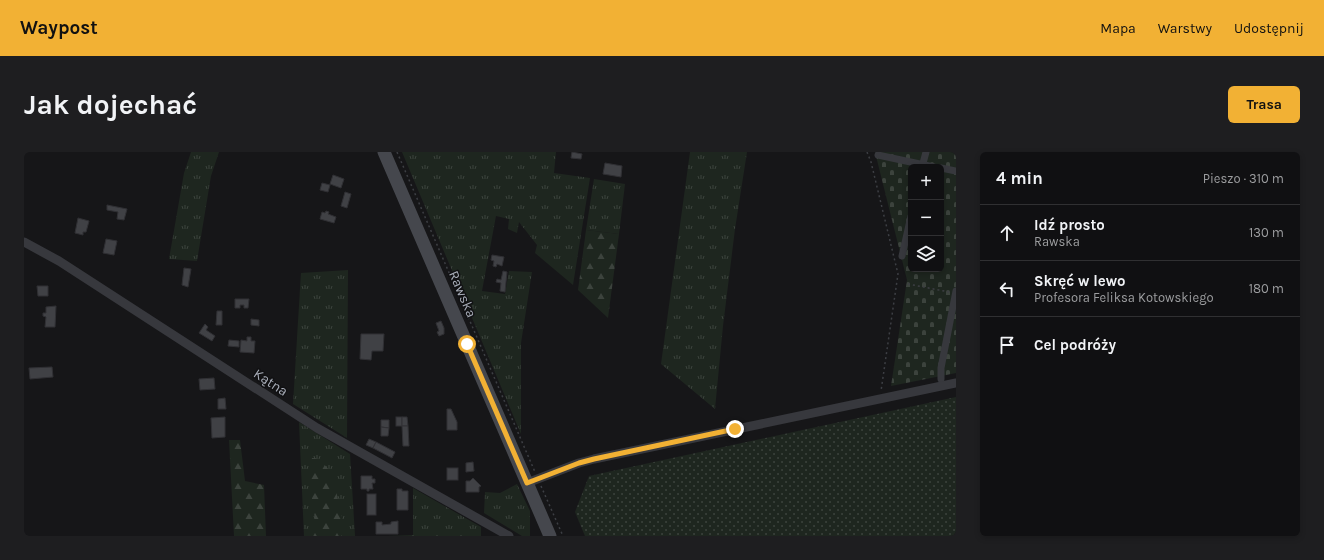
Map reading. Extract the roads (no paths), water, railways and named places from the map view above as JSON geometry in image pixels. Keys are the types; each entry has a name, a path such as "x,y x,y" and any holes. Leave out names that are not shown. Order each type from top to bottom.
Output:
{"main road":[{"name":"Rawska","path":"384,152 532,481 550,536"}],"street":[{"path":"923,164 926,152"},
{"path":"878,155 914,164"},
{"path":"944,169 956,172"},
{"path":"902,256 908,229"},
{"name":"Kątna","path":"24,242 65,265 317,428 509,536"},
{"path":"941,380 941,368 956,292"},
{"path":"532,481 579,463 594,459 956,382"}]}
